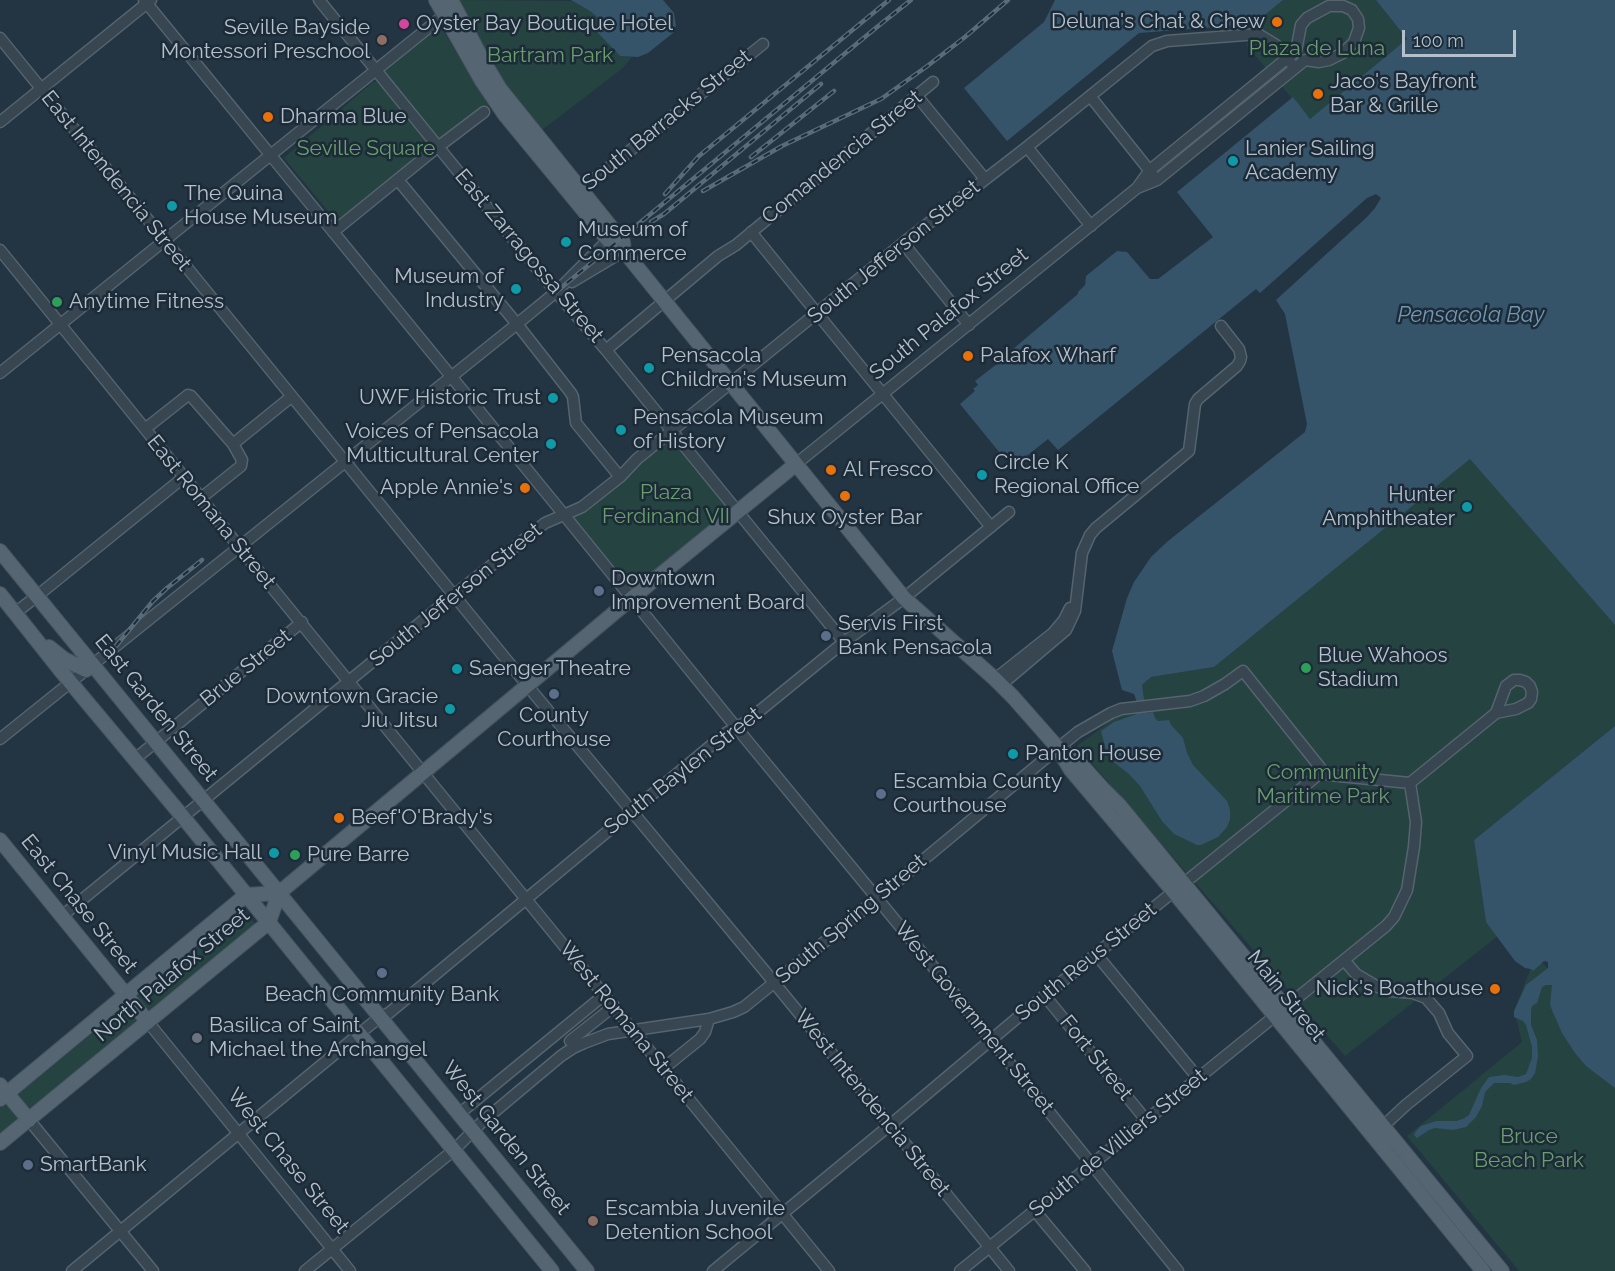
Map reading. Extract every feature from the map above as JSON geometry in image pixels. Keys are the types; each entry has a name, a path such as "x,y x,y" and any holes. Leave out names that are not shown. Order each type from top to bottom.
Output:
{"main road":[{"name":"Main Street","path":"436,0 450,7 500,89 576,193 612,236 623,242 624,251 904,598 998,682 1058,747 1071,770 1178,887 1378,1131 1483,1271"},
{"name":"South Palafox Street","path":"279,893 796,464"},
{"name":"East Garden Street","path":"0,551 37,596 135,759 246,895"},
{"name":"East Garden Street","path":"0,594 28,630 120,699 279,893"},
{"name":"East Chase Street","path":"0,840 125,994"},
{"name":"North Palafox Street","path":"0,1143 269,922 279,893 246,895 2,1092"},
{"name":"West Garden Street","path":"279,893 587,1271"},
{"path":"246,895 552,1271"},
{"name":"West Chase Street","path":"125,994 148,1023"},
{"path":"2,1092 29,1120"},
{"path":"1378,1131 1502,1271"}],"street":[{"name":"East Zarragossa Street","path":"319,0 844,642"},
{"path":"0,122 147,1"},
{"name":"West Government Street","path":"147,1 1178,1271"},
{"name":"South Palafox Street","path":"796,464 1091,226 1137,188 1150,170 1296,51 1301,25 1307,18 1329,6 1343,6 1352,10 1358,19 1359,28 1354,42 1343,53 1319,63 1305,60 1157,180 1137,188"},
{"path":"0,373 450,7"},
{"name":"South Jefferson Street","path":"62,916 454,595 545,523 582,507 620,477 637,459 903,243 1027,147 1152,45 1167,41 1258,34 1276,45 1295,68"},
{"name":"East Intendencia Street","path":"0,38 528,686"},
{"name":"South Barracks Street","path":"576,193 762,44"},
{"name":"Comandencia Street","path":"606,350 933,82"},
{"path":"917,96 985,179"},
{"path":"1090,96 1157,180"},
{"path":"333,232 484,112"},
{"path":"1027,147 1091,226"},
{"path":"398,180 572,393 576,423 620,477"},
{"path":"751,232 991,527"},
{"path":"0,739 556,292 612,236"},
{"path":"903,243 969,325"},
{"name":"East Romana Street","path":"0,250 423,773"},
{"path":"556,292 624,251"},
{"path":"998,682 1052,638 1074,614 1082,553 1090,535 1188,453 1191,446 1195,404 1240,361 1239,349 1221,326"},
{"path":"145,429 188,395 233,444 242,460 241,466 201,498"},
{"path":"233,444 291,397"},
{"path":"15,613 184,477"},
{"name":"South Baylen Street","path":"72,1271 359,1034 380,1017 389,1013 726,733 746,723 844,642 904,598 1009,512"},
{"name":"Brue Street","path":"135,759 302,622"},
{"name":"South Spring Street","path":"572,1045 633,1030 709,1019 744,1007 1058,747 1078,732 1121,709 1190,701 1226,684 1243,671 1323,771"},
{"name":"West Intendencia Street","path":"528,686 774,982 1009,1271"},
{"path":"1323,771 1329,775 1410,783 1496,713"},
{"name":"South Reus Street","path":"713,1271 991,1040 1323,771"},
{"name":"West Romana Street","path":"423,773 829,1271"},
{"name":"South de Villiers Street","path":"960,1271 1386,926 1394,917 1407,890 1416,822 1410,783"},
{"path":"1096,954 1198,1078"},
{"path":"1344,960 1356,974 1378,987 1390,991 1413,993 1426,998 1439,1012 1448,1033 1467,1056 1378,1131"},
{"path":"459,1114 604,994"},
{"name":"Fort Street","path":"1045,996 1146,1120"},
{"name":"South Spring Street","path":"305,1271 454,1150 472,1130 561,1056 614,1006"},
{"path":"664,1068 700,1039 709,1019"},
{"name":"West Chase Street","path":"148,1023 350,1271"},
{"path":"561,1030 572,1045"},
{"path":"501,1080 514,1095"},
{"path":"29,1120 153,1271"},
{"path":"1035,1211 1085,1271"}],"green space":[{"name":"Bartram Park","path":"459,0 574,1 597,17 599,23 597,32 620,56 632,57 623,68 542,130 501,79"},
{"name":"Plaza de Luna","path":"1283,0 1376,0 1407,39 1310,119 1246,45 1252,39 1254,24"},
{"path":"439,24 489,106 440,142 381,70"},
{"name":"Seville Square","path":"380,81 433,146 342,228 284,158 373,82"},
{"name":"Plaza Ferdinand VII","path":"673,431 738,513 632,598 564,514"},
{"name":"Community Maritime Park","path":"1470,458 1615,625 1615,726 1474,840 1486,922 1498,936 1345,1056 1077,746 1143,697 1142,685 1151,677 1214,667"},
{"path":"243,909 256,925 0,1133 0,1107"},
{"name":"Bruce Beach Park","path":"1536,955 1566,990 1615,1068 1615,1271 1519,1271 1407,1136 1522,1042 1514,1011"}],"water":[{"path":"571,0 663,0 674,13 676,26 673,33 648,53 638,57 620,56 597,32 599,23 597,17"},
{"path":"1055,0 1283,0 1254,24 1139,33 1007,141 964,88 1044,22"},
{"name":"Pensacola Bay","path":"1376,0 1615,0 1615,625 1470,459 1214,667 1151,677 1142,685 1146,713 1153,712 1158,721 1169,720 1183,738 1193,765 1227,801 1230,819 1227,827 1218,837 1197,845 1174,834 1162,821 1140,786 1107,754 1101,731 1114,722 1137,714 1134,694 1122,690 1112,651 1127,598 1134,582 1151,557 1168,541 1305,432 1307,424 1285,314 1276,300 1367,217 1381,198 1376,194 1367,198 1260,293 1256,289 1058,450 1048,439 1023,459 1004,458 960,404 975,391 973,389 978,385 975,381 1078,294 1085,285 1086,276 1117,251 1127,252 1150,279 1158,279 1213,237 1177,192 1293,97 1310,119 1407,39"},
{"path":"1615,726 1615,1088 1586,1066 1575,1053 1562,1033 1552,1010 1550,1004 1552,985 1546,985 1542,987 1537,1003 1532,1006 1531,1010 1531,1025 1537,1040 1538,1056 1535,1073 1531,1079 1514,1085 1494,1083 1485,1092 1482,1106 1476,1117 1466,1127 1453,1130 1435,1128 1417,1138 1414,1135 1421,1126 1436,1121 1456,1121 1469,1115 1481,1088 1489,1077 1504,1075 1518,1077 1526,1074 1532,1058 1532,1047 1526,1025 1514,1017 1514,1011 1526,985 1548,968 1548,962 1544,961 1533,971 1525,968 1515,961 1486,922 1474,840"}],"railway":[{"path":"665,194 699,156 889,0"},
{"path":"556,292 911,0"},
{"path":"703,191 782,146 881,99 965,37 1008,0"},
{"path":"651,222 664,214 821,84"},
{"path":"751,157 834,91"},
{"path":"116,646 153,601 202,560"}],"place":[{"name":"Deluna's Chat & Chew","path":"1277,22"},
{"name":"Oyster Bay Boutique Hotel","path":"404,24"},
{"name":"Seville Bayside Montessori Preschool","path":"382,40"},
{"name":"Jaco's Bayfront Bar & Grille","path":"1318,94"},
{"name":"Dharma Blue","path":"268,117"},
{"name":"Lanier Sailing Academy","path":"1233,161"},
{"name":"The Quina House Museum","path":"172,206"},
{"name":"Museum of Commerce","path":"566,242"},
{"name":"Museum of Industry","path":"516,289"},
{"name":"Anytime Fitness","path":"57,302"},
{"name":"Palafox Wharf","path":"968,356"},
{"name":"Pensacola Children's Museum","path":"649,368"},
{"name":"UWF Historic Trust","path":"553,398"},
{"name":"Pensacola Museum of History","path":"621,430"},
{"name":"Voices of Pensacola Multicultural Center","path":"551,444"},
{"name":"Al Fresco","path":"831,470"},
{"name":"Circle K Regional Office","path":"982,475"},
{"name":"Apple Annie's","path":"525,488"},
{"name":"Shux Oyster Bar","path":"845,496"},
{"name":"Hunter Amphitheater","path":"1467,507"},
{"name":"Downtown Improvement Board","path":"599,591"},
{"name":"Servis First Bank Pensacola","path":"826,636"},
{"name":"Blue Wahoos Stadium","path":"1306,668"},
{"name":"Saenger Theatre","path":"457,669"},
{"name":"County Courthouse","path":"554,694"},
{"name":"Downtown Gracie Jiu Jitsu","path":"450,709"},
{"name":"Panton House","path":"1013,754"},
{"name":"Escambia County Courthouse","path":"881,794"},
{"name":"Beef'O'Brady's","path":"339,818"},
{"name":"Vinyl Music Hall","path":"274,853"},
{"name":"Pure Barre","path":"295,855"},
{"name":"Beach Community Bank","path":"382,973"},
{"name":"Nick's Boathouse","path":"1495,989"},
{"name":"Basilica of Saint Michael the Archangel","path":"197,1038"},
{"name":"SmartBank","path":"28,1165"},
{"name":"Escambia Juvenile Detention School","path":"593,1221"}]}
